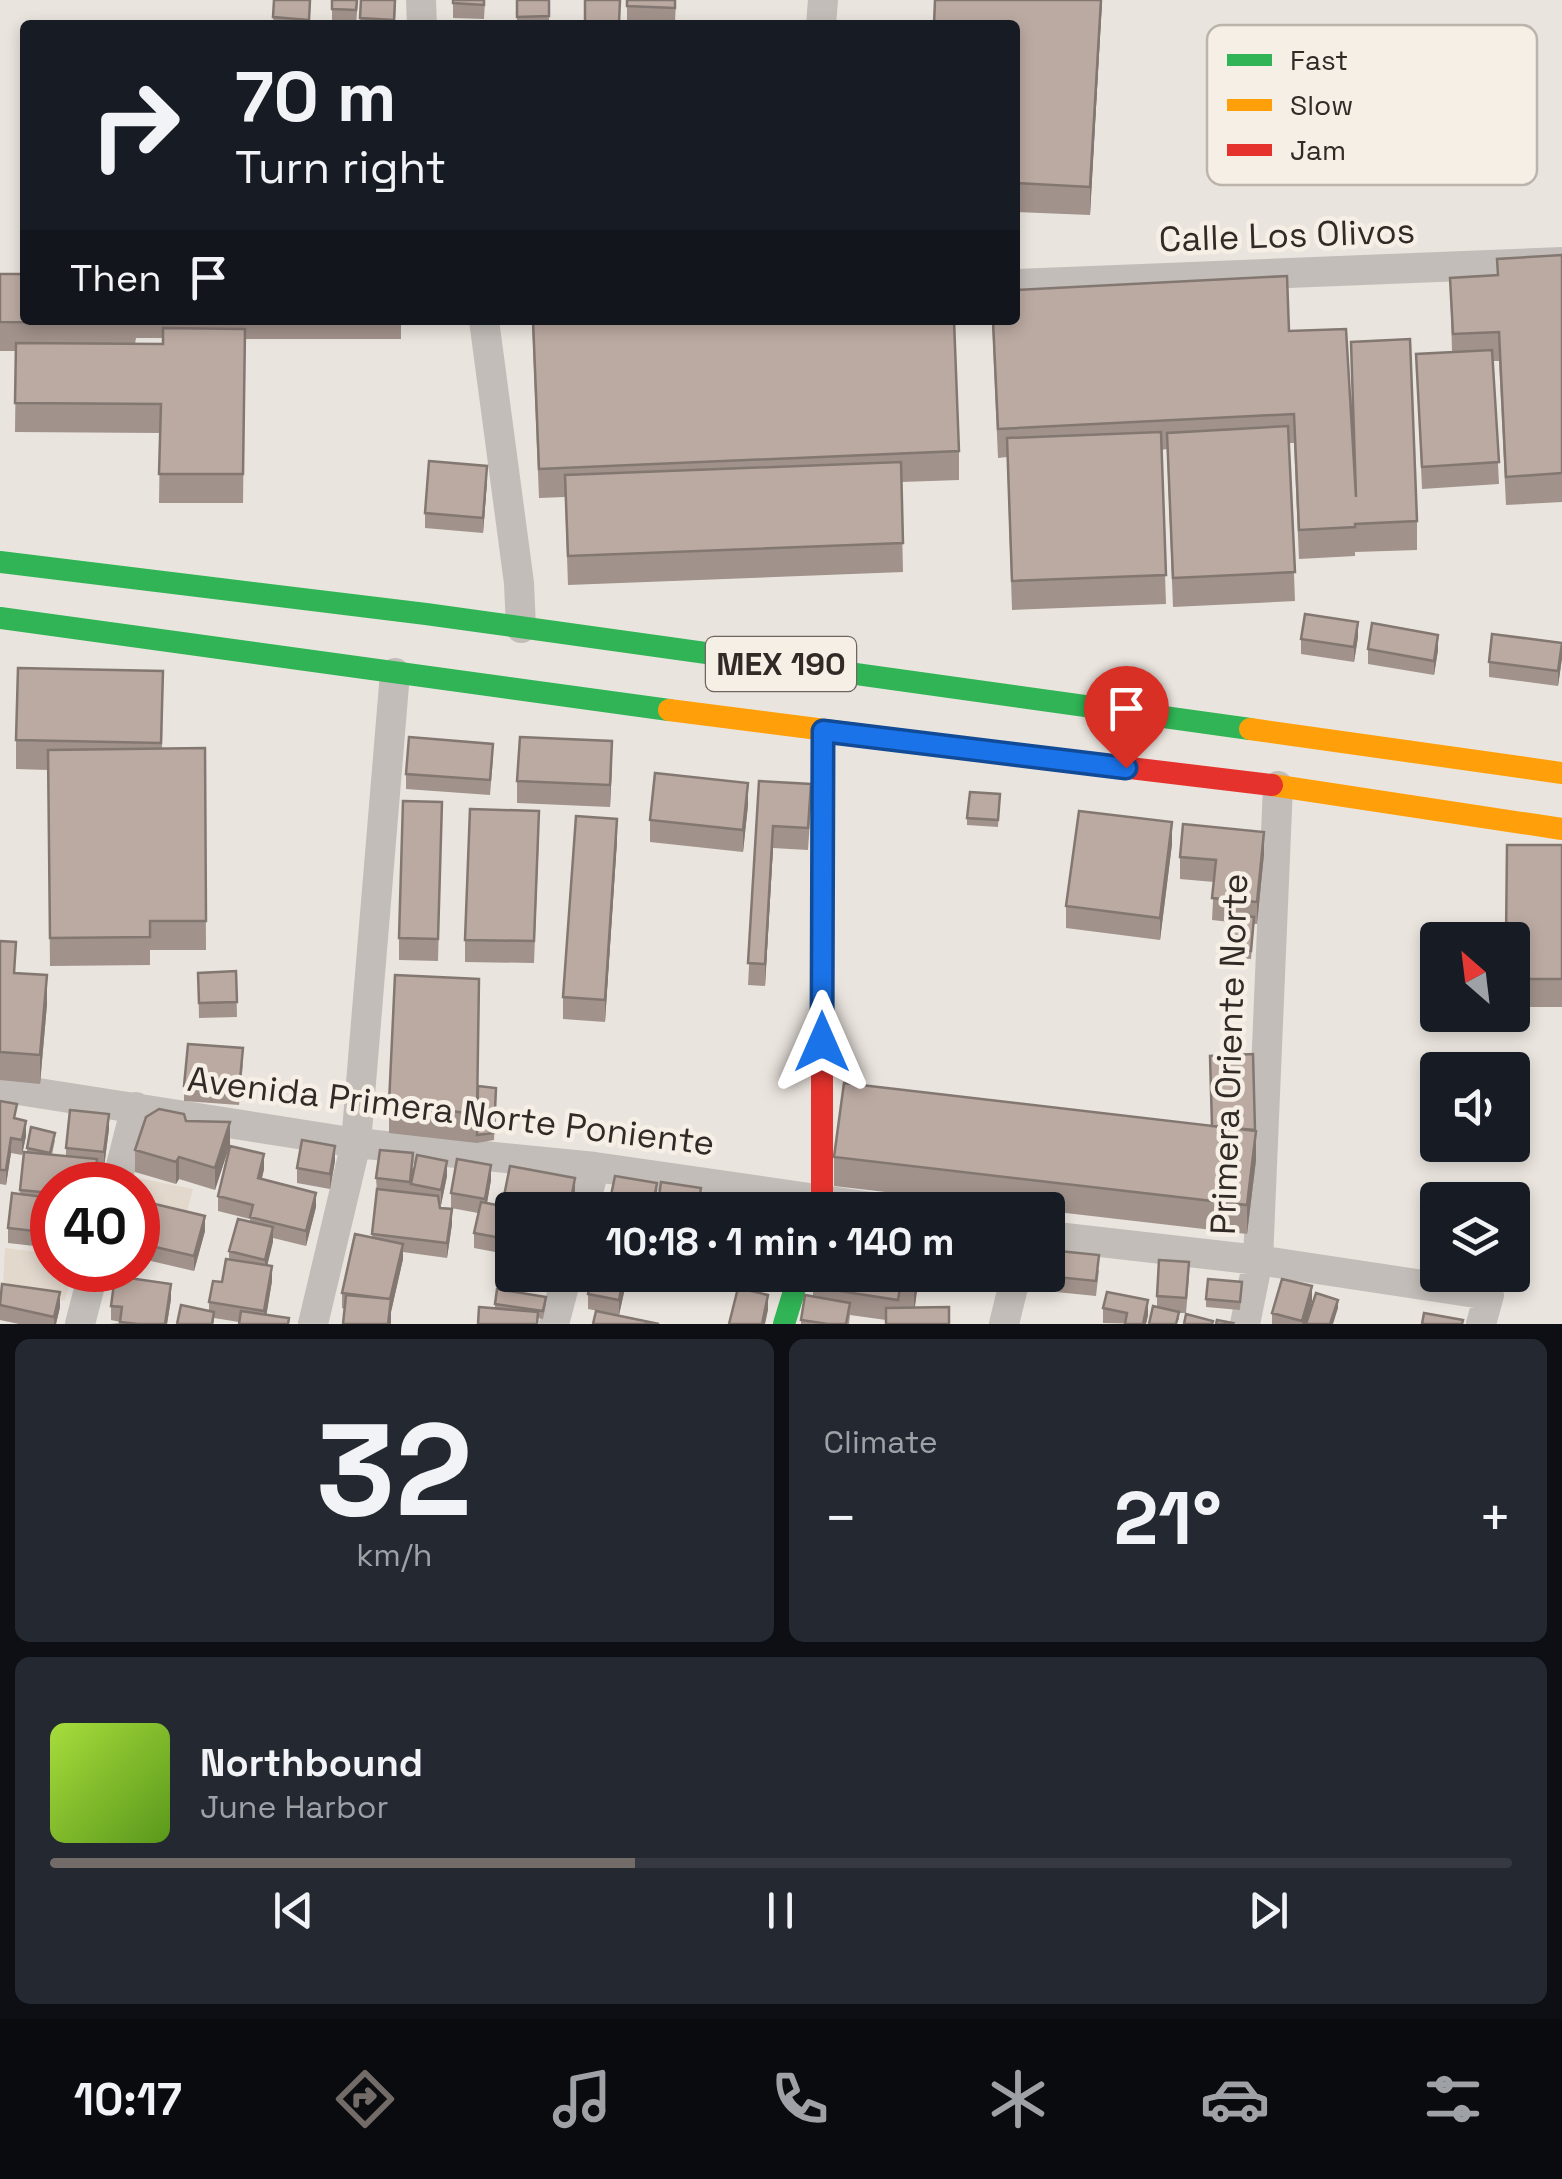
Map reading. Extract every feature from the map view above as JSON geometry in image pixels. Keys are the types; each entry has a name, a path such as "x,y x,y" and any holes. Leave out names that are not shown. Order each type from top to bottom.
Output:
{"main road":[{"name":"MEX 190","path":"0,562 520,628 1562,773"},
{"name":"MEX 190","path":"0,618 823,731 1278,786 1562,829"},
{"path":"820,1192 823,731"},
{"path":"784,1324 794,1292"}],"street":[{"name":"Calle Los Olivos","path":"1020,284 1562,262"},
{"path":"485,325 518,583 520,628"},
{"path":"313,1324 356,1143 394,673"},
{"name":"Primera Oriente Norte","path":"1244,1324 1258,1260 1278,786"},
{"name":"Avenida Primera Norte Poniente","path":"0,1087 356,1143 594,1167 747,1192"},
{"path":"122,1162 136,1107"},
{"path":"588,1192 594,1167"},
{"path":"1065,1238 1258,1260 1485,1309"},
{"path":"80,1324 88,1292"},
{"path":"554,1324 562,1292"},
{"path":"1004,1324 1012,1292"}],"shaded area":[{"path":"160,1182 193,1189 185,1219 160,1215"},
{"path":"5,1248 30,1251 30,1292 67,1292 65,1301 3,1287"}],"building":[{"path":"274,0 310,0 309,20 273,17"},
{"path":"332,0 357,0 356,10 332,9"},
{"path":"361,0 395,0 394,20 360,18"},
{"path":"484,0 484,5 453,3"},
{"path":"517,0 549,0 549,16 517,17"},
{"path":"585,0 620,0 619,20 585,20"},
{"path":"627,0 675,0 675,8 627,6"},
{"path":"935,0 1101,0 1090,187 1020,183 1020,20 934,20"},
{"path":"1562,255 1562,473 1506,477 1499,332 1453,334 1450,278 1498,275 1497,259"},
{"path":"0,274 20,274 20,322 0,322"},
{"path":"1287,276 1289,331 1346,329 1356,497 1351,342 1410,339 1417,521 1299,530 1294,414 998,429 993,325 1020,325 1020,290"},
{"path":"533,325 954,325 959,451 539,469"},
{"path":"163,328 245,329 243,474 159,474 161,404 15,403 16,343 163,344"},
{"path":"1492,350 1499,462 1422,467 1416,354"},
{"path":"1288,426 1295,572 1173,578 1167,433"},
{"path":"1161,432 1166,575 1012,581 1007,438"},
{"path":"429,461 487,466 483,518 425,513"},
{"path":"901,462 903,543 568,556 565,475"},
{"path":"1305,614 1358,622 1354,647 1301,639"},
{"path":"1372,623 1438,635 1434,661 1368,649"},
{"path":"1492,634 1562,643 1558,671 1489,662"},
{"path":"18,668 163,671 161,743 16,740"},
{"path":"409,737 493,744 490,780 406,774"},
{"path":"520,737 612,741 610,785 517,781"},
{"path":"205,748 206,921 150,921 150,937 50,938 48,750"},
{"path":"655,773 748,783 743,830 650,820"},
{"path":"759,781 811,784 808,828 773,826 765,964 748,963"},
{"path":"970,792 1000,794 998,820 967,818"},
{"path":"403,801 442,802 438,939 399,938"},
{"path":"470,809 539,811 534,941 465,940"},
{"path":"1079,811 1172,822 1160,918 1066,906"},
{"path":"576,816 617,819 605,1000 563,997"},
{"path":"1183,824 1264,832 1257,902 1212,898 1216,860 1180,857"},
{"path":"1507,845 1562,845 1562,979 1530,979 1530,922 1506,922"},
{"path":"1230,915 1254,917 1251,951 1228,950"},
{"path":"0,941 16,942 14,973 47,975 40,1055 0,1052"},
{"path":"236,971 237,1002 199,1003 198,973"},
{"path":"395,975 479,979 477,1114 389,1104"},
{"path":"188,1044 243,1048 239,1090 184,1086"},
{"path":"1253,1054 1255,1130 1212,1126 1210,1056"},
{"path":"844,1083 1256,1131 1247,1205 834,1157"},
{"path":"478,1086 496,1088 494,1133 477,1135"},
{"path":"0,1101 17,1104 14,1118 26,1121 22,1140 11,1138 6,1170 0,1170"},
{"path":"159,1109 184,1114 186,1121 230,1122 215,1168 135,1150 146,1117"},
{"path":"70,1110 109,1114 104,1152 66,1148"},
{"path":"31,1127 55,1133 50,1153 27,1148"},
{"path":"302,1140 335,1146 330,1174 297,1168"},
{"path":"230,1146 264,1154 258,1178 316,1193 306,1231 250,1217 253,1205 218,1196"},
{"path":"380,1150 413,1153 410,1182 376,1178"},
{"path":"24,1152 97,1159 30,1162 30,1191 20,1190"},
{"path":"417,1155 447,1161 441,1190 411,1184"},
{"path":"457,1159 491,1165 485,1199 451,1193"},
{"path":"510,1166 575,1178 572,1192 505,1192"},
{"path":"615,1176 657,1183 655,1192 612,1192"},
{"path":"661,1182 701,1188 700,1192 660,1192"},
{"path":"377,1189 438,1196 440,1208 452,1209 447,1243 372,1234"},
{"path":"12,1193 30,1195 30,1230 8,1228"},
{"path":"481,1202 495,1205 495,1237 474,1233"},
{"path":"160,1205 205,1216 194,1256 160,1248"},
{"path":"238,1219 273,1227 265,1260 229,1251"},
{"path":"355,1234 403,1244 390,1299 342,1293"},
{"path":"1065,1252 1099,1255 1096,1281 1065,1278"},
{"path":"226,1259 272,1266 264,1311 209,1302 213,1281 222,1282"},
{"path":"1159,1260 1189,1262 1186,1298 1157,1296"},
{"path":"1208,1279 1242,1282 1240,1302 1206,1299"},
{"path":"1282,1279 1312,1286 1302,1321 1272,1313"},
{"path":"160,1282 171,1284 165,1324 120,1322 122,1307 111,1306 113,1292 160,1292"},
{"path":"2,1284 30,1288 30,1292 60,1292 54,1317 0,1305"},
{"path":"497,1292 546,1297 543,1311 495,1304"},
{"path":"588,1292 621,1292 619,1300"},
{"path":"737,1292 768,1295 762,1324 729,1324"},
{"path":"846,1292 899,1292 898,1300"},
{"path":"1107,1292 1148,1300 1143,1324 1125,1324 1127,1313 1103,1308"},
{"path":"1316,1293 1338,1300 1330,1324 1306,1324"},
{"path":"346,1295 391,1299 388,1324 343,1324"},
{"path":"805,1295 850,1303 846,1324 801,1320"},
{"path":"181,1305 214,1312 212,1324 177,1324"},
{"path":"1153,1306 1179,1312 1176,1324 1149,1324"},
{"path":"479,1307 538,1312 537,1324 478,1324"},
{"path":"949,1307 949,1324 886,1324 886,1308"},
{"path":"241,1311 289,1318 288,1324 239,1324"},
{"path":"596,1311 659,1324 593,1324"},
{"path":"1424,1313 1463,1320 1462,1324 1422,1324"},
{"path":"1186,1314 1213,1321 1184,1324"}],"traffic: fast":[{"path":"0,562 426,614 1250,729"},
{"path":"0,618 669,710"},
{"path":"822,968 823,731"},
{"path":"784,1324 794,1292"}],"traffic: slow":[{"path":"669,710 1030,756"},
{"path":"1250,729 1562,773"},
{"path":"1272,785 1562,829"}],"traffic: jam":[{"path":"1030,756 1272,785"},
{"path":"822,968 822,1192"}],"route":[{"path":"822,1042 823,731 1126,768"}]}
